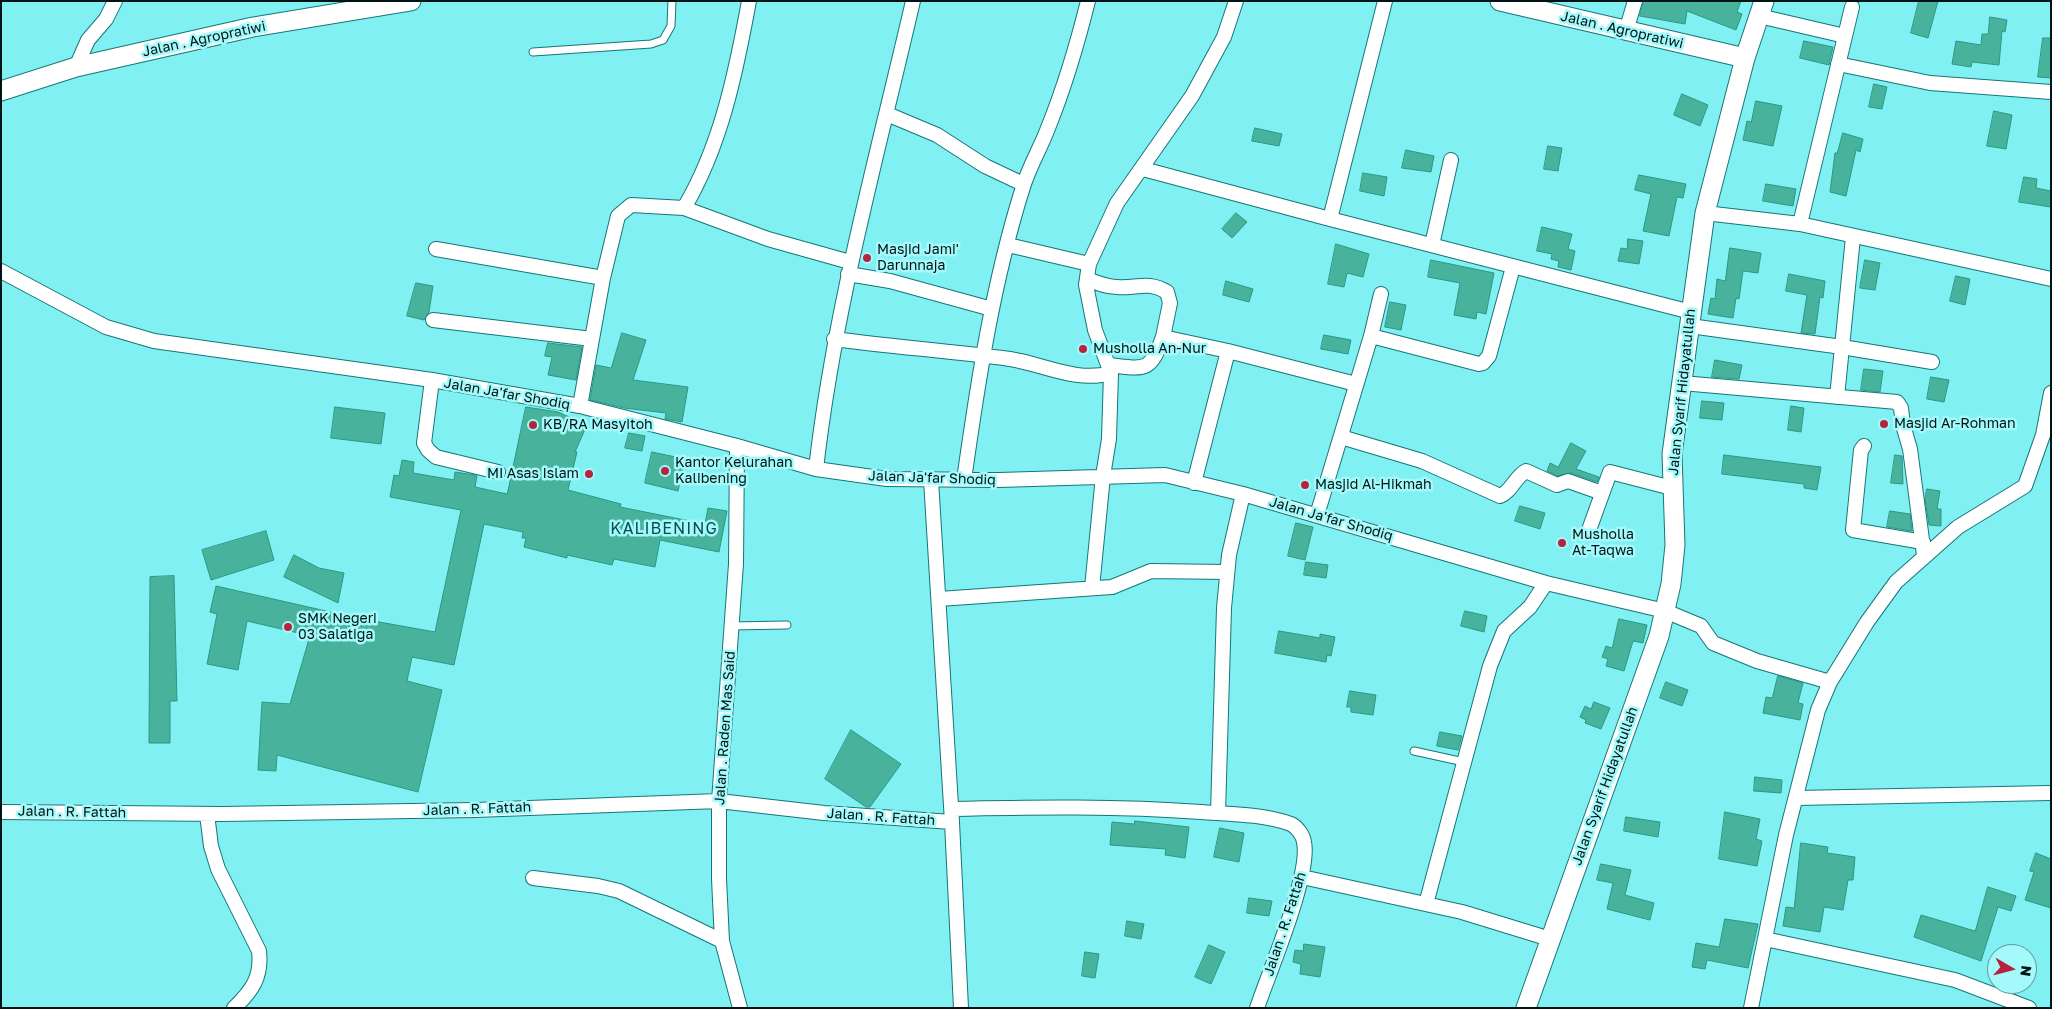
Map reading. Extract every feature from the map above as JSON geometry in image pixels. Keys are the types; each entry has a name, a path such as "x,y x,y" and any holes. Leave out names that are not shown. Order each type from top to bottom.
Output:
{"street":[{"path":"76,67 88,40 106,19 115,1"},
{"name":"Jalan . Agropratiwi","path":"1,91 76,67 253,27 411,1"},
{"path":"684,208 697,183 716,135 735,76 750,1"},
{"path":"816,469 834,340 849,268 913,1"},
{"path":"964,480 982,357 1008,245 1024,184 1061,95 1075,55 1088,1"},
{"path":"1092,588 1103,476 1109,439 1110,369 1095,330 1087,279 1089,264 1117,203 1143,169 1192,96 1224,37 1236,1"},
{"path":"1330,219 1385,1"},
{"name":"Jalan . Agropratiwi","path":"1500,1 1745,58"},
{"path":"1626,31 1635,1"},
{"path":"1800,224 1852,7"},
{"path":"1762,9 1845,36"},
{"name":"Jalan Syarif Hidayatullah","path":"1526,1008 1659,636 1675,545 1672,454 1705,213 1745,58 1762,9"},
{"path":"1838,64 1930,84 2051,92"},
{"path":"887,114 937,135 985,166 1024,184"},
{"path":"1432,245 1451,160"},
{"path":"1143,169 1513,266 1690,319 1932,362"},
{"path":"580,406 603,278 618,216 631,205 684,208 883,280 992,309"},
{"path":"1705,213 1800,224 2051,279"},
{"path":"1837,397 1853,237"},
{"path":"1008,245 1089,264"},
{"path":"436,249 603,278"},
{"path":"1371,336 1478,364 1483,363 1489,356 1513,266"},
{"name":"Jalan Ja'far Shodiq","path":"1,271 106,327 154,341 432,380 580,406 737,446 816,469 887,479 932,480 1165,475 1243,494 1546,583 1664,611 1701,626 1713,643 1757,661 1830,682"},
{"path":"834,340 1010,359 1084,376 1098,377 1110,369 1138,368 1149,364 1155,359 1163,337 1170,303 1167,292 1159,288 1134,285 1119,288 1087,279"},
{"path":"1317,515 1371,336 1381,294"},
{"path":"433,320 592,339"},
{"path":"1163,337 1228,350 1356,384"},
{"path":"1194,483 1228,350"},
{"path":"432,380 424,443 428,450 436,456 498,472"},
{"path":"1682,383 1899,404 1910,449 1924,548"},
{"path":"1751,1008 1796,798 1818,710 1830,682 1867,622 1924,548 2025,486 2047,436 2051,393"},
{"path":"1341,438 1422,461 1500,496 1504,494 1520,474 1526,471 1557,485 1568,481 1602,493"},
{"name":"Jalan . Raden Mas Said","path":"737,446 736,564 719,801 722,942 740,1008"},
{"path":"1864,446 1861,450 1853,530 1924,548"},
{"path":"1589,530 1608,475 1612,472 1672,488"},
{"path":"932,480 952,815 961,1008"},
{"path":"1218,813 1224,608 1229,555 1243,494"},
{"path":"939,599 1112,586 1151,571 1227,572"},
{"path":"1426,904 1490,666 1504,631 1530,607 1546,583"},
{"path":"1796,798 2051,793"},
{"name":"Jalan . R. Fattah","path":"1,812 207,814 475,810 719,801 824,813 952,815 1136,808 1263,817 1293,825 1301,834 1304,842 1302,877 1257,1008"},
{"path":"207,814 211,846 218,869 259,951 260,966 256,983 234,1008"},
{"path":"1302,877 1462,912 1550,939"},
{"path":"533,878 598,886 620,892 722,942"},
{"path":"1765,939 1955,980 2029,1008"}],"lane":[{"path":"533,52 652,44 663,40 671,26 672,1"},
{"path":"732,626 787,625"},
{"path":"1414,751 1464,762"}],"building":[{"path":"1644,1 1741,1 1737,12 1742,14 1736,30 1687,11 1685,24 1640,16"},
{"path":"1919,1 1938,1 1928,38 1911,33"},
{"path":"1990,17 2007,20 2005,32 2002,31 1999,65 1972,62 1971,67 1952,64 1956,41 1981,45 1982,34 1988,34"},
{"path":"2043,38 2051,38 2051,78 2038,77"},
{"path":"1804,41 1833,47 1829,65 1800,58"},
{"path":"1874,84 1887,87 1882,109 1869,107"},
{"path":"1682,94 1708,105 1700,126 1674,115"},
{"path":"1756,101 1782,106 1773,146 1743,140 1747,121 1751,122"},
{"path":"1994,111 2012,115 2006,149 1987,146"},
{"path":"1255,128 1282,134 1279,146 1252,141"},
{"path":"1843,133 1863,139 1860,152 1856,150 1846,196 1830,192 1835,153 1837,153"},
{"path":"1548,146 1562,148 1558,171 1544,169"},
{"path":"1406,150 1434,156 1431,172 1402,168"},
{"path":"1363,173 1387,177 1384,196 1360,191"},
{"path":"1639,175 1686,184 1683,198 1677,197 1669,236 1643,231 1651,194 1635,190"},
{"path":"2024,177 2037,179 2036,188 2051,191 2051,207 2019,202"},
{"path":"1766,184 1796,189 1793,206 1763,201"},
{"path":"1236,213 1247,222 1232,238 1222,229"},
{"path":"1542,227 1572,234 1568,249 1575,251 1571,270 1558,267 1559,261 1551,259 1552,254 1537,251"},
{"path":"1628,239 1643,241 1639,264 1618,261 1621,248 1627,249"},
{"path":"1336,244 1369,254 1363,277 1347,273 1344,287 1328,284"},
{"path":"1730,248 1761,253 1758,273 1743,271 1739,299 1736,298 1733,318 1708,314 1711,298 1715,299 1717,279 1725,281"},
{"path":"1431,260 1494,273 1486,314 1477,312 1476,319 1454,315 1460,283 1428,277"},
{"path":"1865,260 1880,263 1875,290 1860,288"},
{"path":"1789,274 1825,281 1823,298 1820,297 1815,334 1801,333 1807,295 1786,291"},
{"path":"1956,276 1970,279 1965,305 1950,301"},
{"path":"1226,281 1253,289 1249,302 1223,295"},
{"path":"416,283 433,286 429,312 424,320 407,316"},
{"path":"1390,302 1406,305 1401,330 1385,327"},
{"path":"622,333 646,340 633,380 688,387 682,422 665,419 666,413 624,408 590,400 596,365 611,368"},
{"path":"1324,335 1351,340 1348,354 1321,349"},
{"path":"548,343 582,347 576,380 548,375 552,357 545,356"},
{"path":"1715,360 1742,365 1739,379 1712,377"},
{"path":"1864,369 1883,371 1880,392 1861,390"},
{"path":"1931,377 1949,380 1944,402 1927,399"},
{"path":"1702,401 1724,403 1722,420 1700,418"},
{"path":"1791,406 1804,408 1801,432 1788,430"},
{"path":"335,407 385,413 381,444 331,438"},
{"path":"526,407 558,412 587,425 575,452 577,452 568,490 621,504 620,507 705,524 708,508 727,511 719,552 660,540 655,567 614,559 612,565 567,555 567,558 524,547 526,538 522,538 523,532 484,524 454,665 412,657 407,681 442,690 418,792 277,755 276,771 258,770 262,702 290,704 309,639 307,635 247,621 238,670 207,664 217,614 210,612 216,586 357,618 435,632 461,510 390,497 394,475 399,476 402,460 414,462 413,473 454,480 455,472 475,475 477,476 475,487 507,494"},
{"path":"629,433 645,436 642,451 625,448"},
{"path":"1571,443 1586,451 1576,469 1599,477 1597,482 1571,473 1557,476 1547,471 1550,463 1558,467"},
{"name":"Kantor Kelurahan Kalibening","path":"652,452 685,459 678,491 645,483"},
{"path":"1724,455 1821,467 1817,490 1804,488 1804,484 1722,474"},
{"path":"1895,455 1902,456 1903,484 1891,483"},
{"path":"1927,489 1940,491 1937,509 1941,509 1941,526 1929,525 1925,499"},
{"path":"1520,506 1545,513 1540,529 1515,521"},
{"path":"1890,511 1910,514 1912,531 1887,527"},
{"path":"1296,523 1313,527 1305,560 1288,556"},
{"path":"266,531 274,560 211,580 202,550"},
{"path":"294,555 319,568 344,573 338,603 284,577"},
{"path":"1306,562 1328,565 1326,578 1304,575"},
{"path":"174,576 177,701 170,701 170,743 149,743 150,577"},
{"path":"1465,611 1487,616 1484,632 1461,626"},
{"path":"1619,619 1647,625 1643,643 1633,641 1624,671 1606,666 1608,659 1602,657 1606,646 1612,648"},
{"path":"1279,631 1320,638 1320,634 1335,637 1331,656 1327,655 1326,662 1275,653"},
{"path":"1778,676 1803,683 1798,703 1803,704 1800,720 1763,713 1766,697 1772,698"},
{"path":"1666,682 1688,690 1682,706 1660,698"},
{"path":"1350,691 1376,695 1373,715 1351,712 1351,707 1347,707"},
{"path":"1594,702 1610,708 1601,729 1585,723 1586,720 1580,717 1585,706 1591,709"},
{"path":"851,730 901,764 870,807 866,807 825,779"},
{"path":"1440,732 1462,736 1458,750 1437,746"},
{"path":"1755,777 1782,780 1781,793 1754,791"},
{"path":"1725,812 1760,819 1756,839 1762,841 1757,866 1719,859"},
{"path":"1626,817 1660,822 1658,837 1624,831"},
{"path":"1135,821 1189,827 1185,858 1165,855 1166,849 1110,845 1112,822 1134,824"},
{"path":"1220,828 1244,833 1239,862 1214,857"},
{"path":"1801,843 1828,847 1827,853 1855,857 1853,880 1848,880 1843,910 1824,907 1820,932 1783,926 1786,907 1794,908"},
{"path":"2036,853 2051,859 2051,908 2025,900 2034,872 2030,871"},
{"path":"1601,864 1631,870 1625,895 1654,903 1650,920 1607,909 1613,883 1597,880"},
{"path":"1988,887 2016,896 2011,911 1998,907 1981,961 1914,937 1921,915 1975,931"},
{"path":"1249,898 1272,901 1269,916 1247,913"},
{"path":"1725,919 1758,924 1748,968 1707,960 1705,969 1692,967 1696,943 1719,947"},
{"path":"1127,921 1144,924 1141,939 1125,936"},
{"path":"1304,944 1325,947 1320,977 1300,974 1301,964 1293,962 1295,950 1303,951"},
{"path":"1209,945 1225,952 1211,984 1195,977"},
{"path":"1085,952 1099,954 1095,978 1082,976"}],"place":[{"name":"Masjid Jami' Darunnaja","path":"867,258"},
{"name":"Musholla An-Nur","path":"1083,349"},
{"name":"Masjid Ar-Rohman","path":"1884,424"},
{"name":"KB/RA Masyitoh","path":"533,425"},
{"name":"Kantor Kelurahan Kalibening","path":"665,471"},
{"name":"MI Asas Islam","path":"589,474"},
{"name":"Masjid Al-Hikmah","path":"1305,485"},
{"name":"Musholla At-Taqwa","path":"1562,543"},
{"name":"SMK Negeri 03 Salatiga","path":"288,627"}],"district":[{"name":"KALIBENING","path":"664,529"}]}
